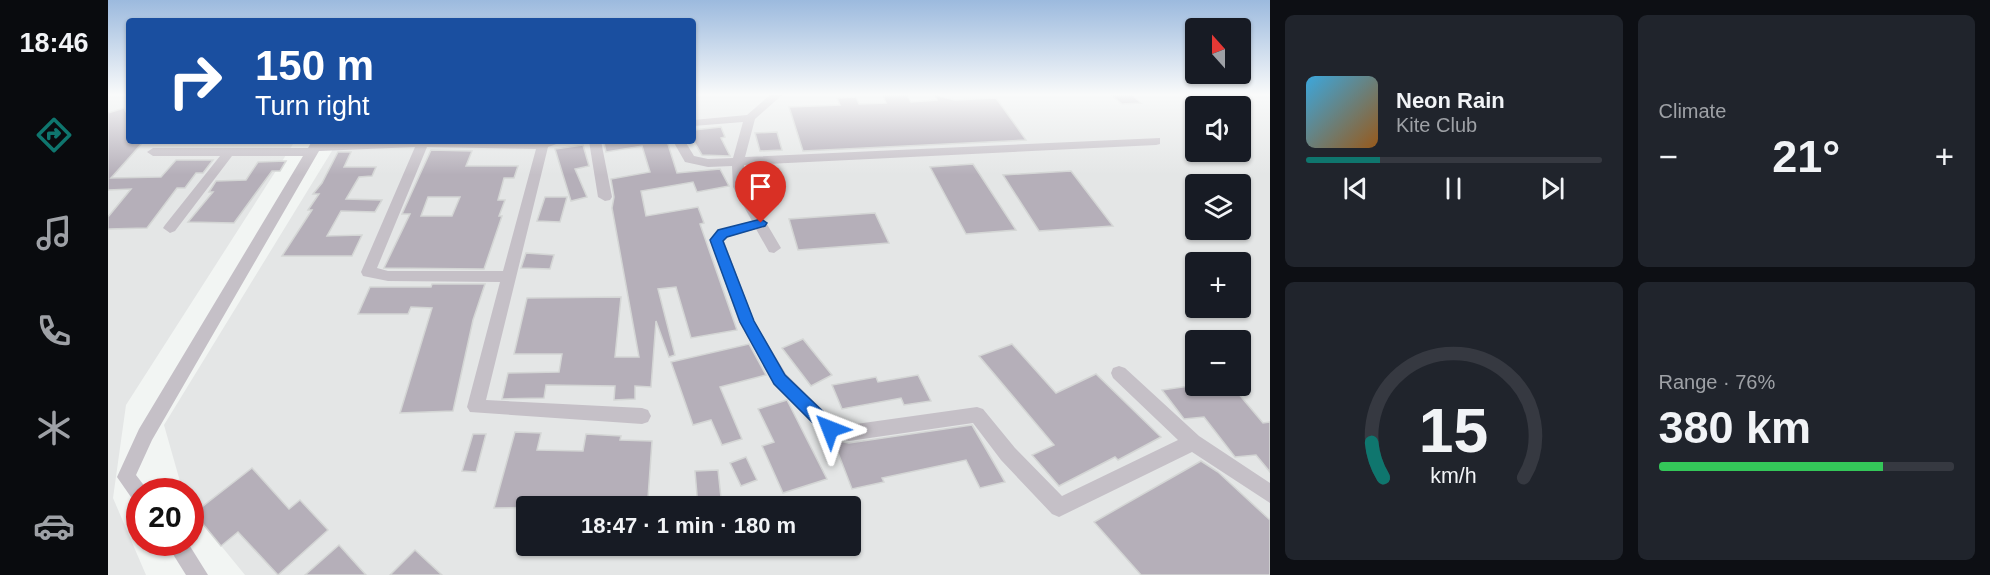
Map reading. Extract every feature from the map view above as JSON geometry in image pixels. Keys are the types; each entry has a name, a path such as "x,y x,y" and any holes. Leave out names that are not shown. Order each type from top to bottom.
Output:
{"street":[{"path":"749,122 738,162 739,187 774,248"},
{"path":"681,144 689,159 708,163 1156,141"},
{"path":"153,152 229,152 396,144"},
{"path":"423,144 368,272 388,276 507,277"},
{"path":"543,144 507,277 476,407 642,416"},
{"path":"596,144 605,197"},
{"path":"127,478 144,435 315,147"},
{"path":"170,228 229,152"},
{"path":"761,223 723,234 717,240 747,322 780,379 830,429 849,433 977,415 1008,454 1059,507 1193,442"},
{"path":"1119,373 1193,442 1270,494"},
{"path":"185,556 198,575"}],"shaded area":[{"path":"108,122 126,122 126,144 293,144 126,405 113,498 126,528 126,556 138,556 146,575 108,575"},
{"path":"696,122 1185,122 1185,162 1251,162 1251,122 1270,122 1270,575 245,575 204,525 204,478 179,478 164,425 336,144 696,144"}],"building":[{"path":"108,122 126,122 126,144 141,144 111,178 161,177 176,160 213,160 203,173 196,173 185,188 177,188 147,228 108,229 108,217 131,189 108,190"},
{"path":"794,122 1013,122 1026,140 803,151"},
{"path":"721,127 725,137 721,138 730,156 702,155 695,144 696,130"},
{"path":"777,132 782,150 760,151 755,133"},
{"path":"604,144 668,144 677,173 720,169 729,186 697,192 693,182 641,191 646,216 698,207 704,223 700,224 737,330 691,338 676,287 658,289 675,355 669,357 656,321 651,387 635,386 635,399 614,400 615,386 546,385 544,398 502,399 508,373 559,372 562,354 514,354 527,298 621,297 615,357 639,357 612,208 614,197 611,179 650,172 642,146 606,152"},
{"path":"583,145 589,166 575,169 587,197 571,201 555,149"},
{"path":"431,150 472,151 466,166 518,166 514,178 504,178 498,200 505,200 499,216 502,216 484,269 384,268 410,214 402,214","holes":["428,197 460,197 452,216 421,216"]},
{"path":"338,152 351,152 344,167 376,167 372,176 359,177 346,199 382,200 375,212 341,211 327,236 362,235 352,256 282,256 312,210 308,210 319,194 313,194 322,183"},
{"path":"286,161 280,171 272,171 234,223 188,222 213,192 209,192 216,181 246,180 258,162"},
{"path":"973,164 1016,230 966,234 930,167"},
{"path":"1071,171 1113,226 1039,231 1003,175"},
{"path":"545,197 567,197 560,222 537,221"},
{"path":"875,213 889,243 798,250 789,219"},
{"path":"526,253 554,255 550,269 521,268"},
{"path":"432,284 485,284 473,320 453,411 400,413 432,308 411,307 408,314 358,314 370,287 431,287"},
{"path":"803,339 832,375 811,386 782,348"},
{"path":"749,344 766,375 720,387 742,439 722,445 711,420 693,425 671,362"},
{"path":"1012,344 1056,393 1096,374 1161,437 1118,460 1115,457 1059,486 1032,455 1054,445 979,356"},
{"path":"918,375 931,401 904,405 901,398 842,409 832,385 876,377 878,382"},
{"path":"1185,387 1185,396 1240,396 1263,423 1270,422 1270,472 1256,455 1235,457 1204,417 1184,419 1162,390"},
{"path":"787,400 827,479 783,493 762,446 774,442 758,409"},
{"path":"972,425 1005,482 980,488 966,460 882,478 884,482 852,489 833,440 849,443"},
{"path":"515,432 541,433 537,450 583,451 586,434 621,436 620,440 652,441 648,496 516,496 516,508 494,508"},
{"path":"473,434 486,434 476,472 462,471"},
{"path":"746,457 757,480 741,486 730,463"},
{"path":"1201,461 1218,472 1270,520 1270,575 1141,575 1094,522"},
{"path":"252,468 289,509 300,500 328,530 278,575 238,532 221,546 204,525 204,505"},
{"path":"718,470 721,496 697,496 695,471"},
{"path":"339,545 366,575 305,575"},
{"path":"415,550 442,575 390,575"}],"route":[{"path":"761,223 723,234 717,240 747,322 780,379 830,429"}]}
